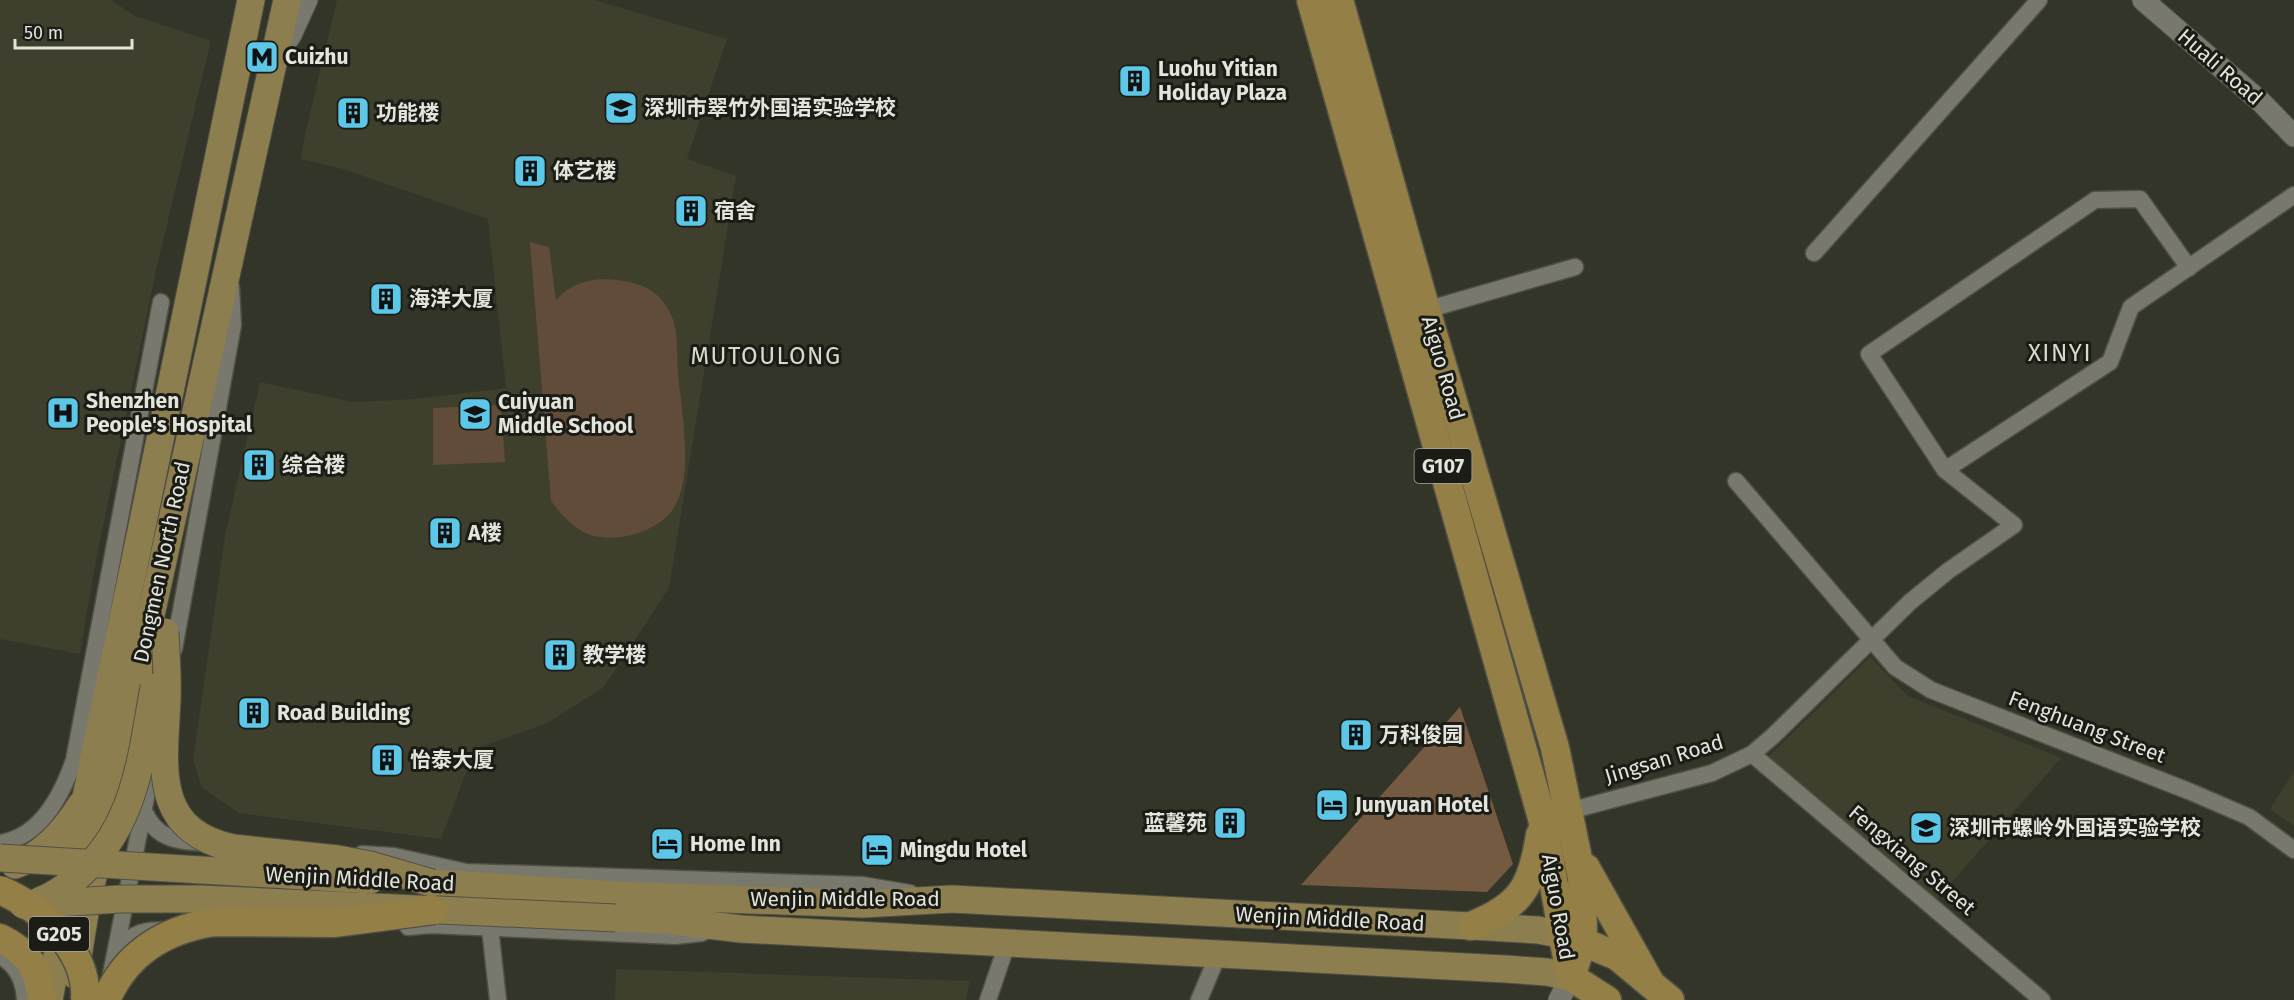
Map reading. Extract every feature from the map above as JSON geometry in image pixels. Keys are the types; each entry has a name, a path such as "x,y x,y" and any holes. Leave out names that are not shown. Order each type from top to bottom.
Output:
{"highway":[{"name":"Aiguo Road","path":"1311,0 1542,818 1573,938"},
{"name":"Aiguo Road","path":"1339,0 1426,310 1555,748 1578,854 1584,913 1573,938 1565,989"},
{"path":"1471,926 1490,919 1507,908 1531,879 1542,818"},
{"path":"1578,854 1661,992"},
{"path":"106,1000 120,973 141,951 165,935 195,925 214,922 334,923 433,896"},
{"name":"G205","path":"8,901 22,902 41,916 69,946 85,979 85,1000"},
{"name":"G205","path":"0,938 31,960 40,980 42,1000"},
{"name":"Wenjin Middle Road","path":"1573,938 1617,956 1661,992"},
{"name":"Wenjin Middle Road","path":"1565,989 1606,1000"}],"main road":[{"name":"Dongmen North Road","path":"49,1000 86,797 251,0"},
{"name":"Dongmen North Road","path":"71,1000 85,913 287,0"},
{"path":"8,901 42,899 72,882 97,858 118,830 132,796 170,637 188,523 183,469"},
{"path":"170,637 164,772 167,792 173,808 185,824 216,844 233,848 338,859 370,865 433,896"},
{"path":"0,868 21,863 51,842 86,797"},
{"name":"Wenjin Middle Road","path":"0,858 433,896 616,907 863,904 952,899 1538,930 1573,938"},
{"name":"Wenjin Middle Road","path":"8,901 433,896"},
{"name":"Wenjin Middle Road","path":"616,907 666,920 741,929 1547,972 1565,989"}],"street":[{"path":"275,58 291,35 307,0"},
{"path":"1814,253 2039,0"},
{"name":"Huali Road","path":"2143,0 2261,102 2294,136"},
{"path":"2189,268 2140,200 2095,200 1869,354 1945,470 2109,362 2131,307 2189,268 2294,195"},
{"path":"106,1000 144,811 170,637 233,325 230,256"},
{"path":"1426,310 1575,267"},
{"path":"0,843 23,834 39,823 52,808 65,786 75,760 102,627 161,302"},
{"name":"Jingsan Road","path":"1569,811 1712,773 1752,753 1773,736 1910,602 2014,525 1945,470"},
{"name":"Fenghuang Street","path":"1736,481 1895,667 1931,690 2182,788 2249,817 2294,850"},
{"name":"Fengxiang Street","path":"1752,753 2042,1000"},
{"path":"144,811 161,834 181,841 394,856 466,872 862,885 952,899"},
{"path":"117,950 134,935 144,931 333,932 431,925 675,936 741,929"},
{"path":"490,928 498,1000"},
{"path":"988,1000 1007,944"},
{"path":"1198,1000 1218,955"},
{"path":"0,956 8,960 20,974 25,1000"}],"shaded area":[{"name":"Shenzhen People's Hospital","path":"0,0 111,0 135,16 211,41 157,266 96,560 80,654 0,639"},
{"name":"Cuiyuan Middle School","path":"337,0 594,0 727,39 687,159 736,176 669,588 603,688 547,723 475,749 441,839 239,813 202,788 193,760 225,536 260,382 353,402 415,399 506,388 488,219 343,169 301,159"},
{"path":"530,242 549,247 556,300 569,289 584,282 600,279 617,280 634,283 654,292 672,316 676,335 684,431 684,475 673,510 655,526 644,531 609,538 588,534 572,524 551,501"},
{"path":"501,405 505,462 433,465 433,408"},
{"name":"深圳市螺岭外国语实验学校","path":"1870,657 1908,696 2061,758 1937,899 1769,756"},
{"path":"1460,707 1513,864 1487,892 1301,885"},
{"path":"2294,771 2294,826 2270,809"},
{"path":"616,969 970,981 966,1000 615,1000"}],"place":[{"name":"Cuizhu","path":"262,57"},
{"name":"Luohu Yitian Holiday Plaza","path":"1135,81"},
{"name":"深圳市翠竹外国语实验学校","path":"621,108"},
{"name":"功能楼","path":"353,113"},
{"name":"体艺楼","path":"530,171"},
{"name":"宿舍","path":"691,211"},
{"name":"海洋大厦","path":"386,299"},
{"name":"Shenzhen People's Hospital","path":"63,413"},
{"name":"Cuiyuan Middle School","path":"475,414"},
{"name":"综合楼","path":"259,465"},
{"name":"A楼","path":"445,533"},
{"name":"教学楼","path":"560,655"},
{"name":"Road Building","path":"254,713"},
{"name":"万科俊园","path":"1356,735"},
{"name":"怡泰大厦","path":"387,760"},
{"name":"Junyuan Hotel","path":"1332,805"},
{"name":"蓝馨苑","path":"1230,823"},
{"name":"深圳市螺岭外国语实验学校","path":"1926,828"},
{"name":"Home Inn","path":"667,844"},
{"name":"Mingdu Hotel","path":"877,850"}],"district":[{"name":"XINYI","path":"2060,353"},
{"name":"MUTOULONG","path":"766,356"}]}
